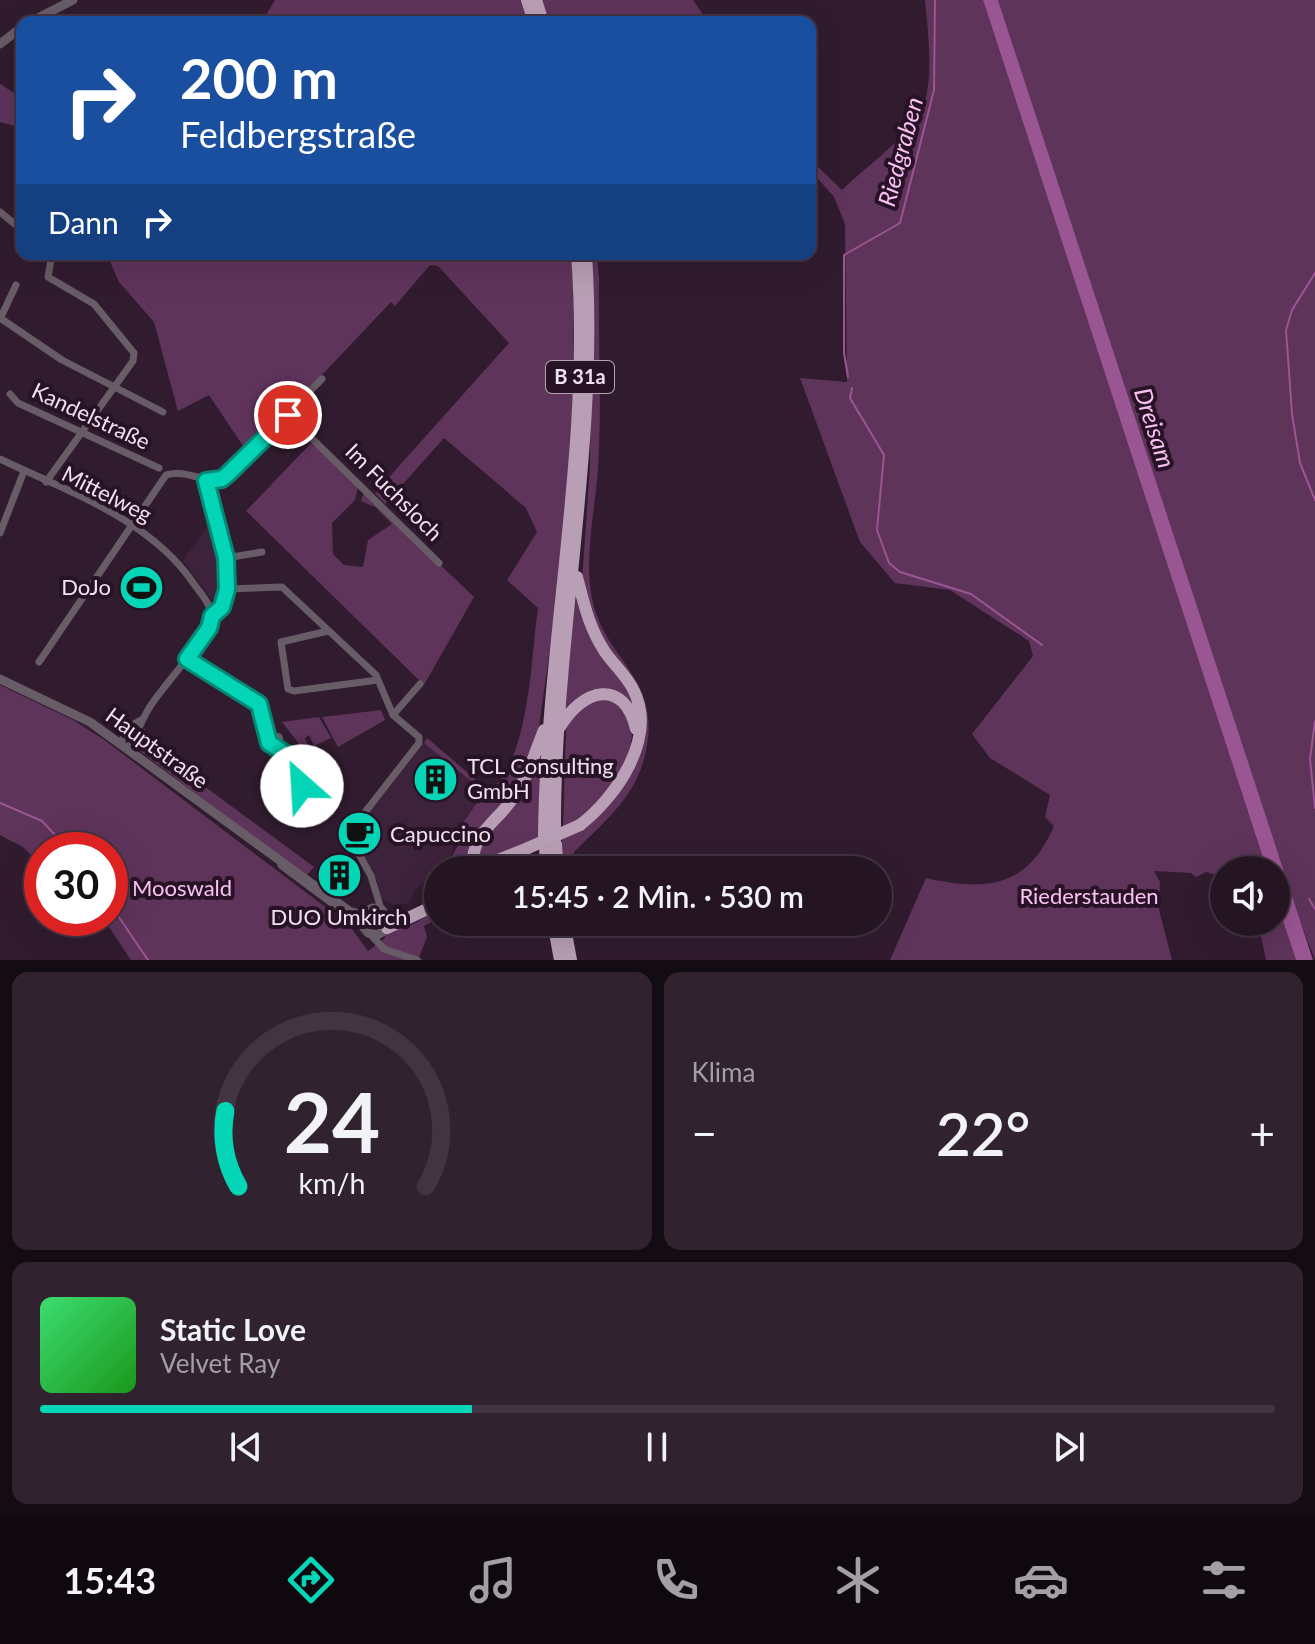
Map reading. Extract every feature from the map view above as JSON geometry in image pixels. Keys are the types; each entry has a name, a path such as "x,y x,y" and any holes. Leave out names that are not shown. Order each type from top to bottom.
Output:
{"highway":[{"name":"B 31a","path":"554,856 550,840 549,719 578,428 577,260"},
{"name":"B 31a","path":"548,856 575,566 589,369 586,260"},
{"path":"508,856 580,825 615,790 630,763 637,735 640,717 635,692 594,633 575,566"},
{"path":"558,730 578,702 604,695 615,698 628,709 637,735"},
{"path":"474,856 477,838 512,802 549,719"},
{"path":"382,925 407,920 424,909"},
{"path":"553,936 556,940"},
{"path":"555,936 560,960"},
{"path":"567,936 571,960"}],"street":[{"path":"42,16 73,0"},
{"path":"0,44 16,32"},
{"path":"46,482 133,361 134,353 94,304 48,277 51,260"},
{"path":"16,285 0,318 112,389 163,412"},
{"path":"39,662 166,475 179,472 206,481 222,479 322,379"},
{"name":"Kandelstraße","path":"10,394 18,403 159,468"},
{"name":"Im Fuchsloch","path":"288,415 439,563"},
{"name":"Mittelweg","path":"0,459 132,524 178,562 208,604 212,616"},
{"path":"0,531 24,471"},
{"path":"124,746 209,628 212,616 222,607 227,589 226,558 206,481"},
{"path":"226,558 262,552"},
{"path":"227,589 282,587 378,680 393,715 419,737 419,743 348,834 372,881 387,950 417,960"},
{"path":"328,631 281,642 288,689 294,691 378,680"},
{"path":"187,659 259,704 269,743 281,748 297,765 305,809"},
{"name":"Hauptstraße","path":"3,680 90,722 282,865 349,911 382,925"},
{"path":"393,715 420,684"},
{"name":"Hauptstraße","path":"282,865 299,880 382,925"},
{"path":"365,916 372,881"}],"shaded area":[{"name":"Dreisam","path":"983,0 998,0 1279,856 1262,856"},
{"path":"211,521 215,523 224,560 225,580 219,603 214,603 183,560"},
{"path":"424,743 482,790 481,797 454,836 450,856 424,856 424,883 414,890 409,903 393,905 380,898 377,881 352,838 353,831"},
{"name":"Dreisam","path":"1290,890 1313,960 1296,960 1288,936"}],"green space":[{"path":"275,0 523,0 528,16 265,16"},
{"path":"540,0 693,0 704,16 545,16"},
{"name":"Riederstauden","path":"925,0 983,0 1262,856 1210,856 1210,873 1196,877 1191,873 1154,871 1160,882 1159,910 1172,960 890,960 926,878 985,884 1017,874 1031,863 1054,826 1045,817 1050,795 990,758 972,734 1033,656 1029,641 950,590 895,583 860,542 800,378 847,382 845,224 834,197 816,177 816,165 842,190 915,122 922,110 929,80"},
{"path":"998,0 1315,0 1315,960 1290,892 1290,856 1278,856"},
{"path":"0,84 16,94 16,126 0,122"},
{"path":"109,260 573,260 574,419 559,584 539,727 523,777 472,856 452,856 459,843 454,836 481,797 482,790 424,743 427,738 489,791 503,776 521,732 538,608 507,580 537,532 526,508 444,438 385,504 375,493 509,343 438,266 430,265 395,306 391,302 285,414 288,417 231,477 227,473 247,452 209,395 178,411 154,322 119,282"},
{"path":"591,260 597,260 600,398 589,573 594,607 601,625 645,700 648,738 639,774 622,802 574,856 563,856 562,840 588,823 625,780 641,706 602,643 582,581 590,466"},
{"path":"313,441 358,487 355,500 332,523 333,554 344,565 363,567 368,540 392,524 375,507 361,501 364,492 474,597 424,685 246,511"},
{"path":"577,588 637,709 609,694 563,717"},
{"name":"Mooswald","path":"0,685 73,720 103,739 349,925 368,951 387,933 424,918 424,936 427,937 419,957 423,960 131,960 115,936 128,936 128,832 24,832 24,848 0,835"},
{"path":"588,700 613,701 624,707 630,717 631,742 623,768 611,789 589,812 563,829 566,731 569,718"},
{"path":"381,710 385,720 338,747 322,717"},
{"path":"319,717 331,738 314,746 309,735 305,738 308,745 302,748 282,722"},
{"path":"144,728 155,750 314,867 305,877 140,751 137,739"},
{"path":"542,742 540,839 498,856 476,856 476,845"},
{"path":"1261,936 1288,936 1296,960 1266,960"}],"waterway":[{"name":"Riedgraben","path":"848,377 844,353 844,255 900,223 934,90 935,0"},
{"path":"1315,273 1292,310 1286,330 1292,414 1300,463 1315,500"},
{"name":"Riedgraben","path":"852,388 850,398 884,455 877,530 889,563 900,572 971,594 1042,645"},
{"path":"1315,721 1310,759 1315,808"},
{"path":"0,803 42,821 52,832"},
{"path":"1309,899 1315,909"},
{"path":"128,931 148,960"}],"place":[{"name":"DoJo","path":"142,587"},
{"name":"TCL Consulting GmbH","path":"436,779"},
{"name":"Capuccino","path":"359,834"},
{"name":"DUO Umkirch","path":"339,876"}],"route":[{"path":"288,415 222,479 206,481 226,558 227,589 222,607 212,616 205,635 187,659 259,704 269,743 292,758 302,786"}]}
